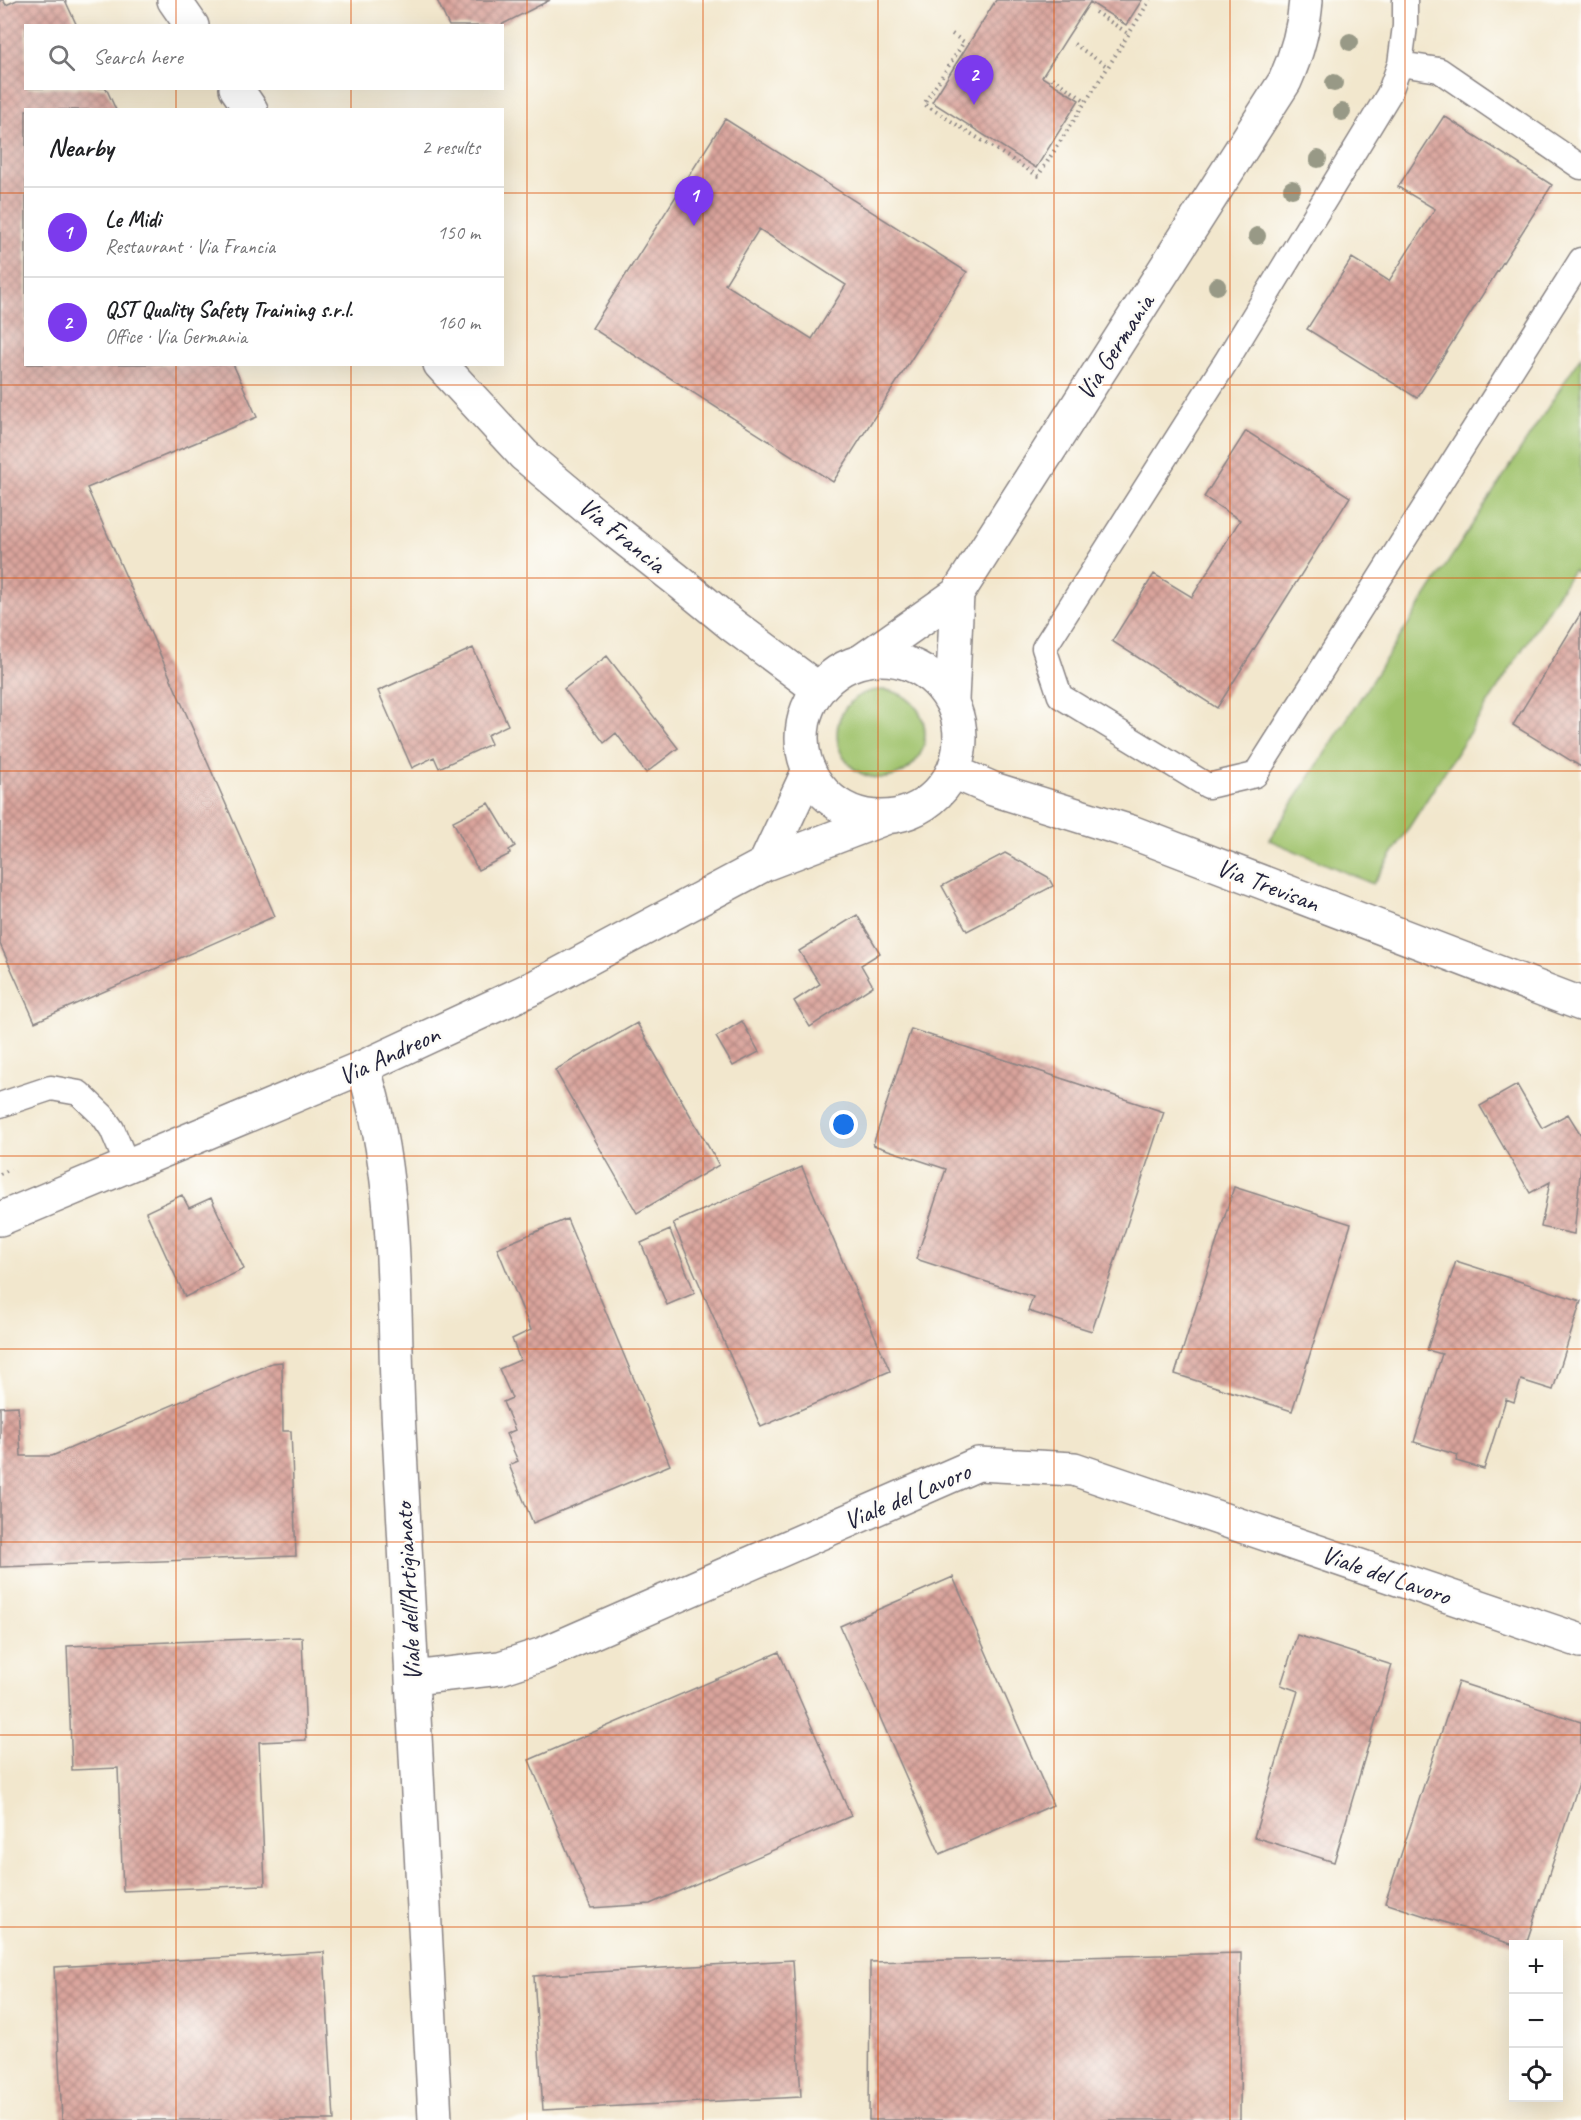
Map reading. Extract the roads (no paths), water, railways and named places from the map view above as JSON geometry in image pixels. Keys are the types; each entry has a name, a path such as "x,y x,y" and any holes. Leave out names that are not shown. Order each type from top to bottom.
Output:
{"street":[{"path":"174,0 191,24"},
{"name":"Via Germania","path":"951,700 957,594 1285,81 1302,38 1306,0"},
{"path":"237,90 250,108"},
{"name":"Via Francia","path":"442,366 532,462 731,624 818,689"},
{"path":"863,660 891,658 917,666 937,680 951,700 960,723 961,748 954,772 942,790 926,804 906,814 885,818 862,815 840,806 821,790 809,771 803,750 802,728 808,708 818,689 838,670 863,660 957,594"},
{"path":"765,864 809,771"},
{"name":"Via Trevisan","path":"954,772 993,789 1131,832 1581,1004"},
{"name":"Via Andreon","path":"0,1219 363,1067 535,987 765,864 885,818"},
{"name":"Viale dell'Artigianato","path":"363,1067 374,1102 383,1147 392,1244 397,1397 435,2120"},
{"name":"Viale del Lavoro","path":"413,1678 500,1668 543,1654 978,1464 1074,1469 1581,1641"}],"lane":[{"path":"1405,0 1405,26 1400,64 1389,94 1227,360 1044,648 1060,696 1208,786 1254,775 1581,260"},
{"path":"1400,64 1439,70 1581,167"},
{"path":"0,1105 51,1088 79,1093 104,1116 128,1167"}],"place":[{"name":"QST Quality Safety Training s.r.l.","path":"974,105"},
{"name":"Le Midi","path":"694,226"}]}
